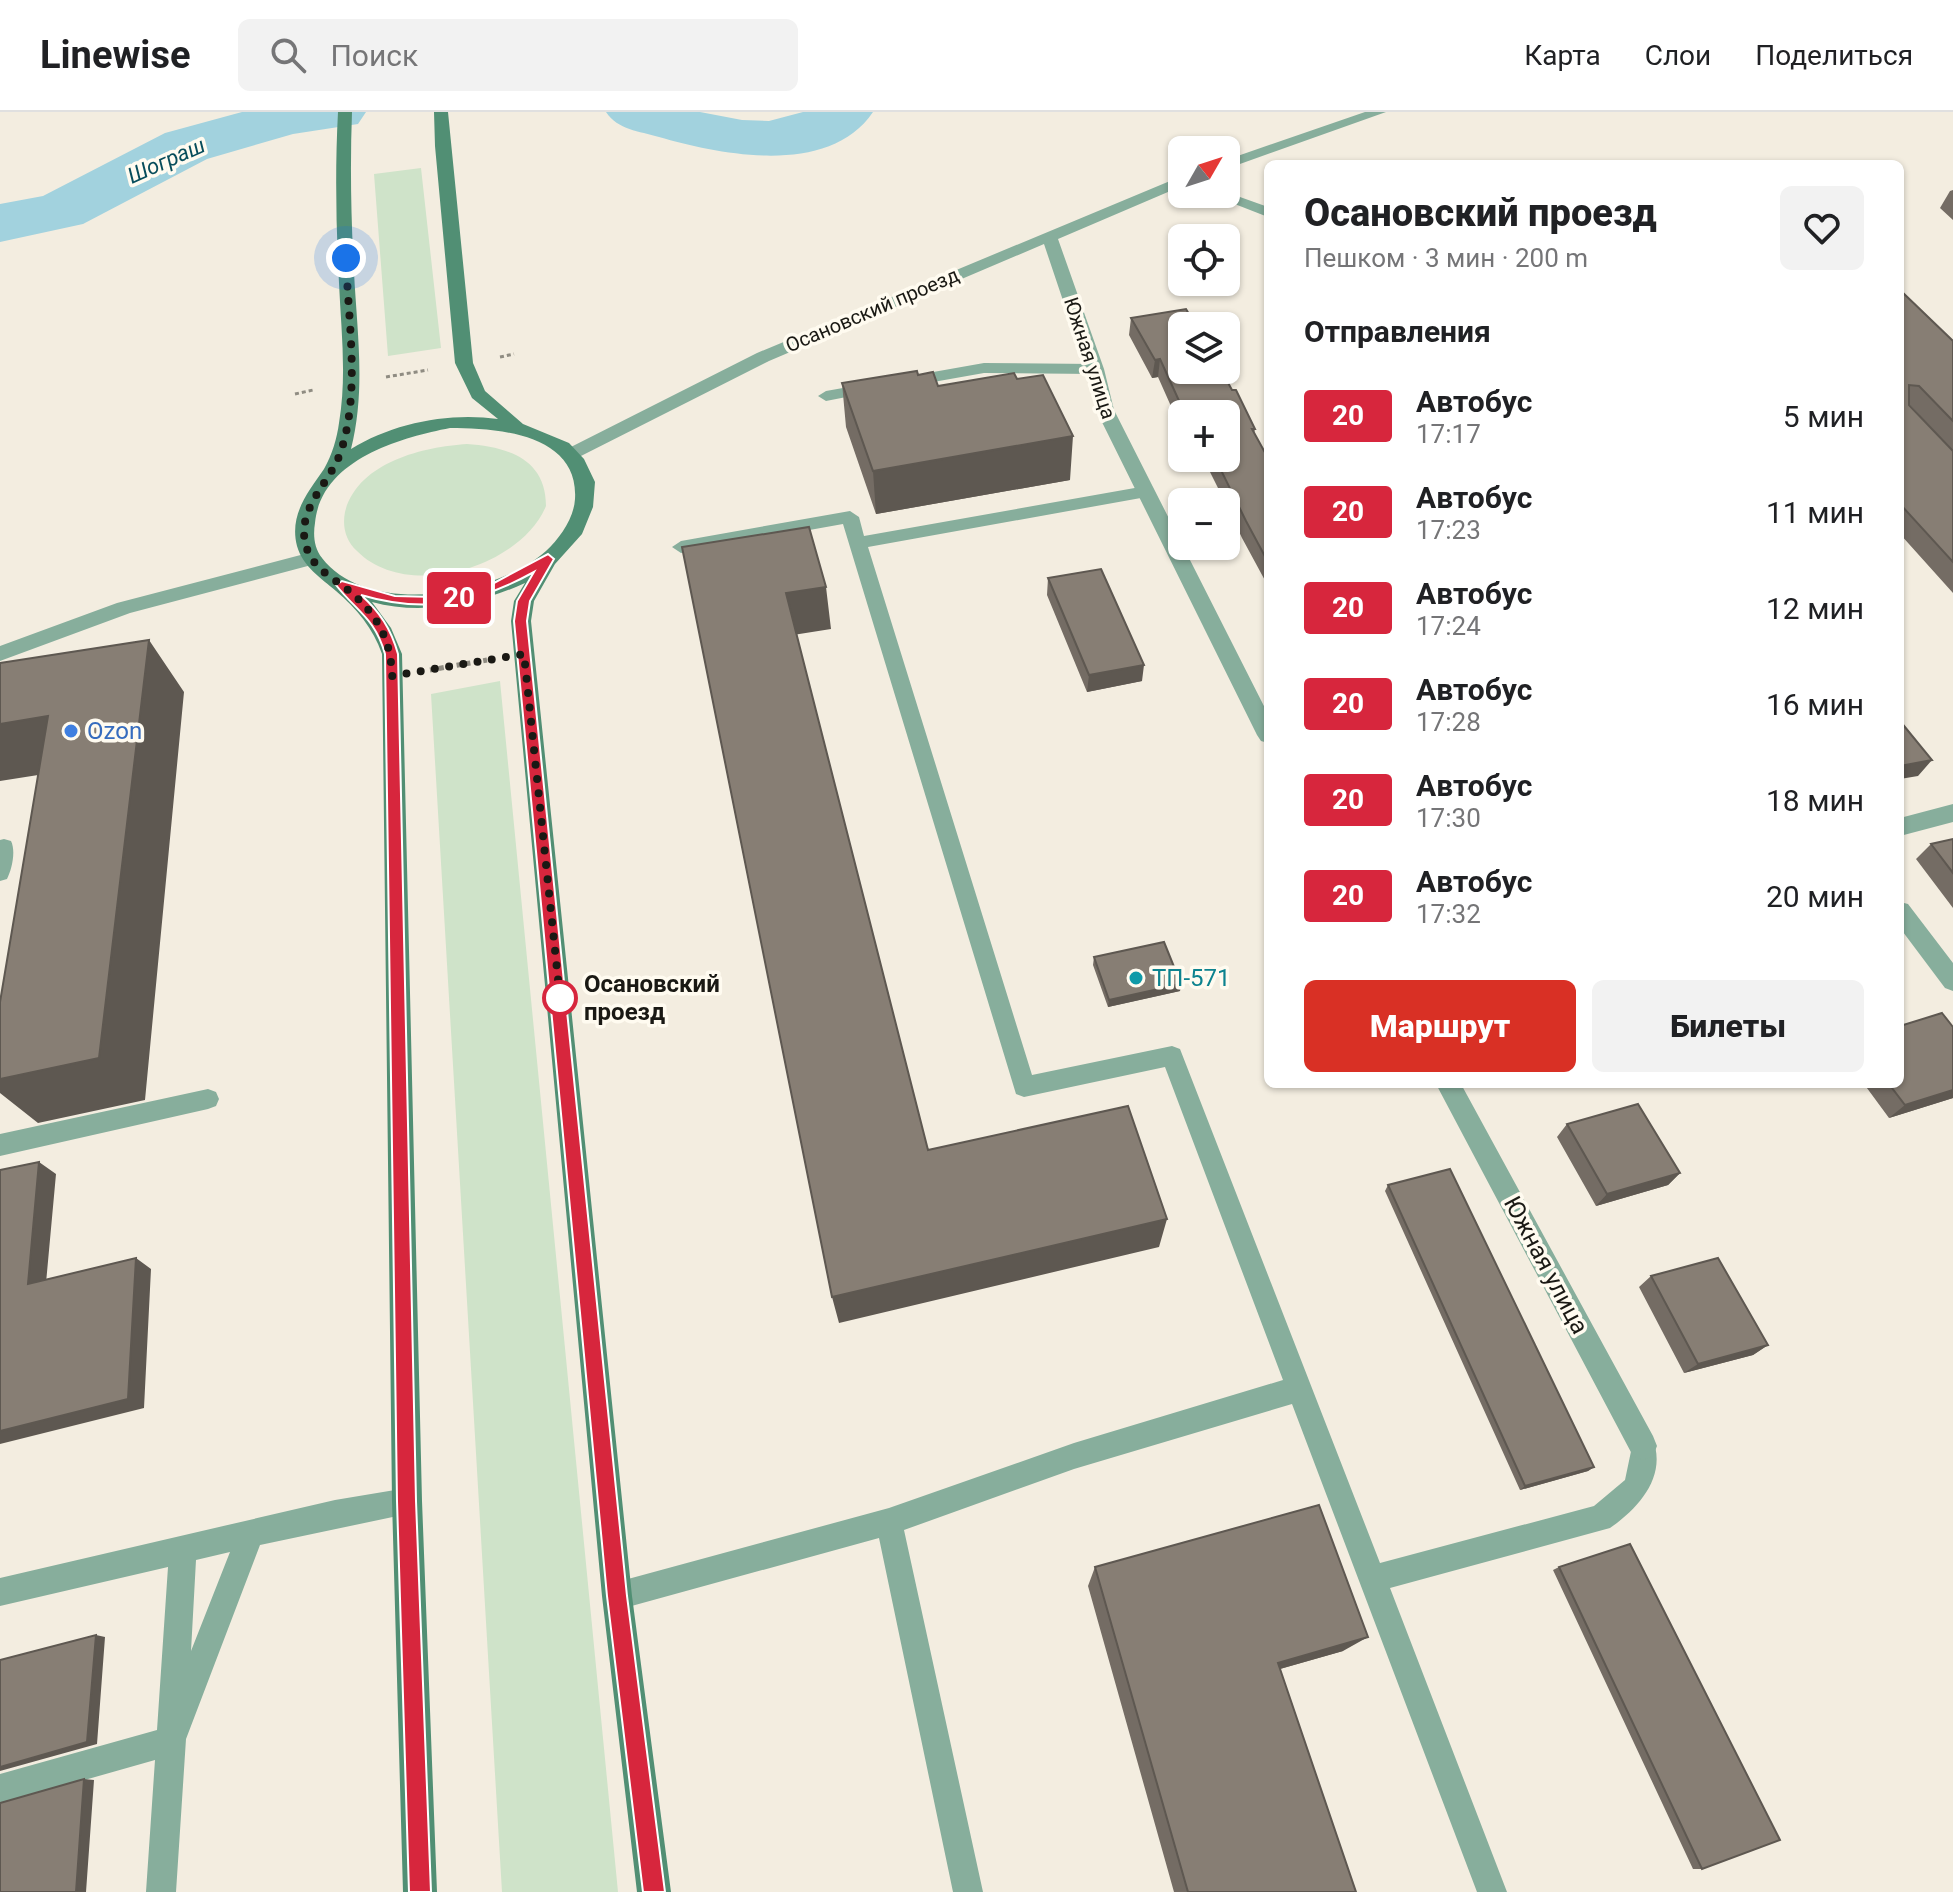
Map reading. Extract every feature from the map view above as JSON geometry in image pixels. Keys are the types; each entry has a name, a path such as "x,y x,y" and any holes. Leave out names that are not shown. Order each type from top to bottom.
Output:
{"main road":[{"path":"327,479 343,445 351,384 342,164 345,112"},
{"path":"441,112 464,363 478,394 494,410 518,427 554,442 569,455 583,481 585,503 571,534 548,559 524,601 521,621 617,1596 654,1892"},
{"path":"420,1892 407,1501 392,654 386,634 372,612 329,577 312,558 307,549 305,526 315,494 327,479 360,452 415,429 474,421 518,427"},
{"path":"342,585 395,601 436,601 497,587 548,559"}],"street":[{"path":"1240,160 1379,112"},
{"name":"Осановский проезд","path":"569,455 763,357 1168,186"},
{"path":"1240,202 1264,211"},
{"name":"Южная улица","path":"1049,235 1095,369 1105,410 1264,727"},
{"path":"0,654 124,608 312,558"},
{"path":"1904,826 1953,813"},
{"path":"1904,916 1953,981"},
{"name":"Южная улица","path":"1450,1088 1643,1446"}],"lane":[{"path":"826,396 984,368 1095,369"},
{"path":"858,543 1146,492"},
{"path":"681,547 850,517 1024,1087 1172,1056 1492,1892"},
{"path":"0,849 4,847 0,873"},
{"path":"0,1145 208,1099"},
{"path":"617,1596 889,1522 1074,1456 1301,1388"},
{"path":"1372,1579 1600,1518 1622,1504 1638,1488 1644,1468 1643,1446"},
{"path":"0,1592 335,1514 407,1501"},
{"path":"889,1522 968,1892"},
{"path":"170,1741 250,1536"},
{"path":"161,1892 183,1550"},
{"path":"0,1789 170,1741"}],"path":[{"path":"295,394 514,354"},
{"path":"392,676 524,654"}],"green space":[{"path":"421,168 441,348 388,356 374,174"},
{"path":"467,444 510,452 532,466 544,490 546,506 533,528 513,546 488,560 461,570 432,575 404,574 378,566 353,547 346,533 345,512 352,495 363,481 394,460 431,449"},
{"path":"500,681 618,1892 502,1892 431,694"}],"building":[{"path":"1904,294 1953,341 1953,421 1919,386 1909,385 1909,405 1953,451 1953,562 1904,508"},
{"path":"1186,309 1188,312 1168,312 1168,377 1160,359 1155,360 1131,318"},
{"path":"917,371 918,375 933,372 938,386 1014,373 1017,379 1043,375 1073,436 873,471 842,383"},
{"path":"1171,384 1229,384 1232,390 1236,390 1264,451 1264,555 1240,509 1240,488 1230,488 1222,472 1240,472 1240,400 1179,400"},
{"path":"809,527 826,587 786,593 928,1150 1128,1106 1167,1219 832,1297 682,547"},
{"path":"1101,569 1144,665 1089,675 1048,578"},
{"path":"149,640 99,1058 0,1079 0,1002 48,716 0,724 0,663"},
{"path":"1904,726 1932,760 1904,765"},
{"path":"1953,839 1953,873 1931,844"},
{"name":"ТП-571","path":"1164,942 1181,984 1109,1000 1094,957"},
{"path":"1942,1013 1953,1027 1953,1090 1905,1105 1892,1088 1904,1088 1904,1025"},
{"path":"1638,1104 1680,1173 1607,1194 1567,1124"},
{"path":"39,1162 28,1284 136,1258 128,1399 0,1431 0,1170"},
{"path":"1450,1169 1594,1467 1525,1486 1388,1185"},
{"path":"1718,1258 1768,1345 1698,1364 1651,1276"},
{"path":"1319,1505 1368,1637 1278,1663 1356,1892 1188,1892 1095,1567"},
{"path":"1630,1544 1780,1840 1702,1869 1559,1567"},
{"path":"96,1635 87,1742 0,1767 0,1660"},
{"path":"84,1779 76,1892 0,1892 0,1803"}],"waterway":[{"name":"Шограш","path":"0,223 61,211 186,146 289,117 337,112"},
{"name":"Шограш","path":"635,112 715,134 769,139 795,136 820,127 844,112"}],"bus line":[{"name":"20","path":"420,1892 407,1501 392,654 386,634 372,612 342,585 395,601 436,601 478,594 497,587 548,559 534,578 524,601 521,621 617,1596 654,1892"}],"place":[{"name":"Ozon","path":"71,731"},
{"name":"ТП-571","path":"1136,978"},
{"name":"Осановский проезд","path":"560,998"}],"route":[{"path":"346,258 351,391 348,420 338,461 308,510 305,526 307,549 329,577 372,612 386,634 392,654 392,676 524,654 560,998"}]}
